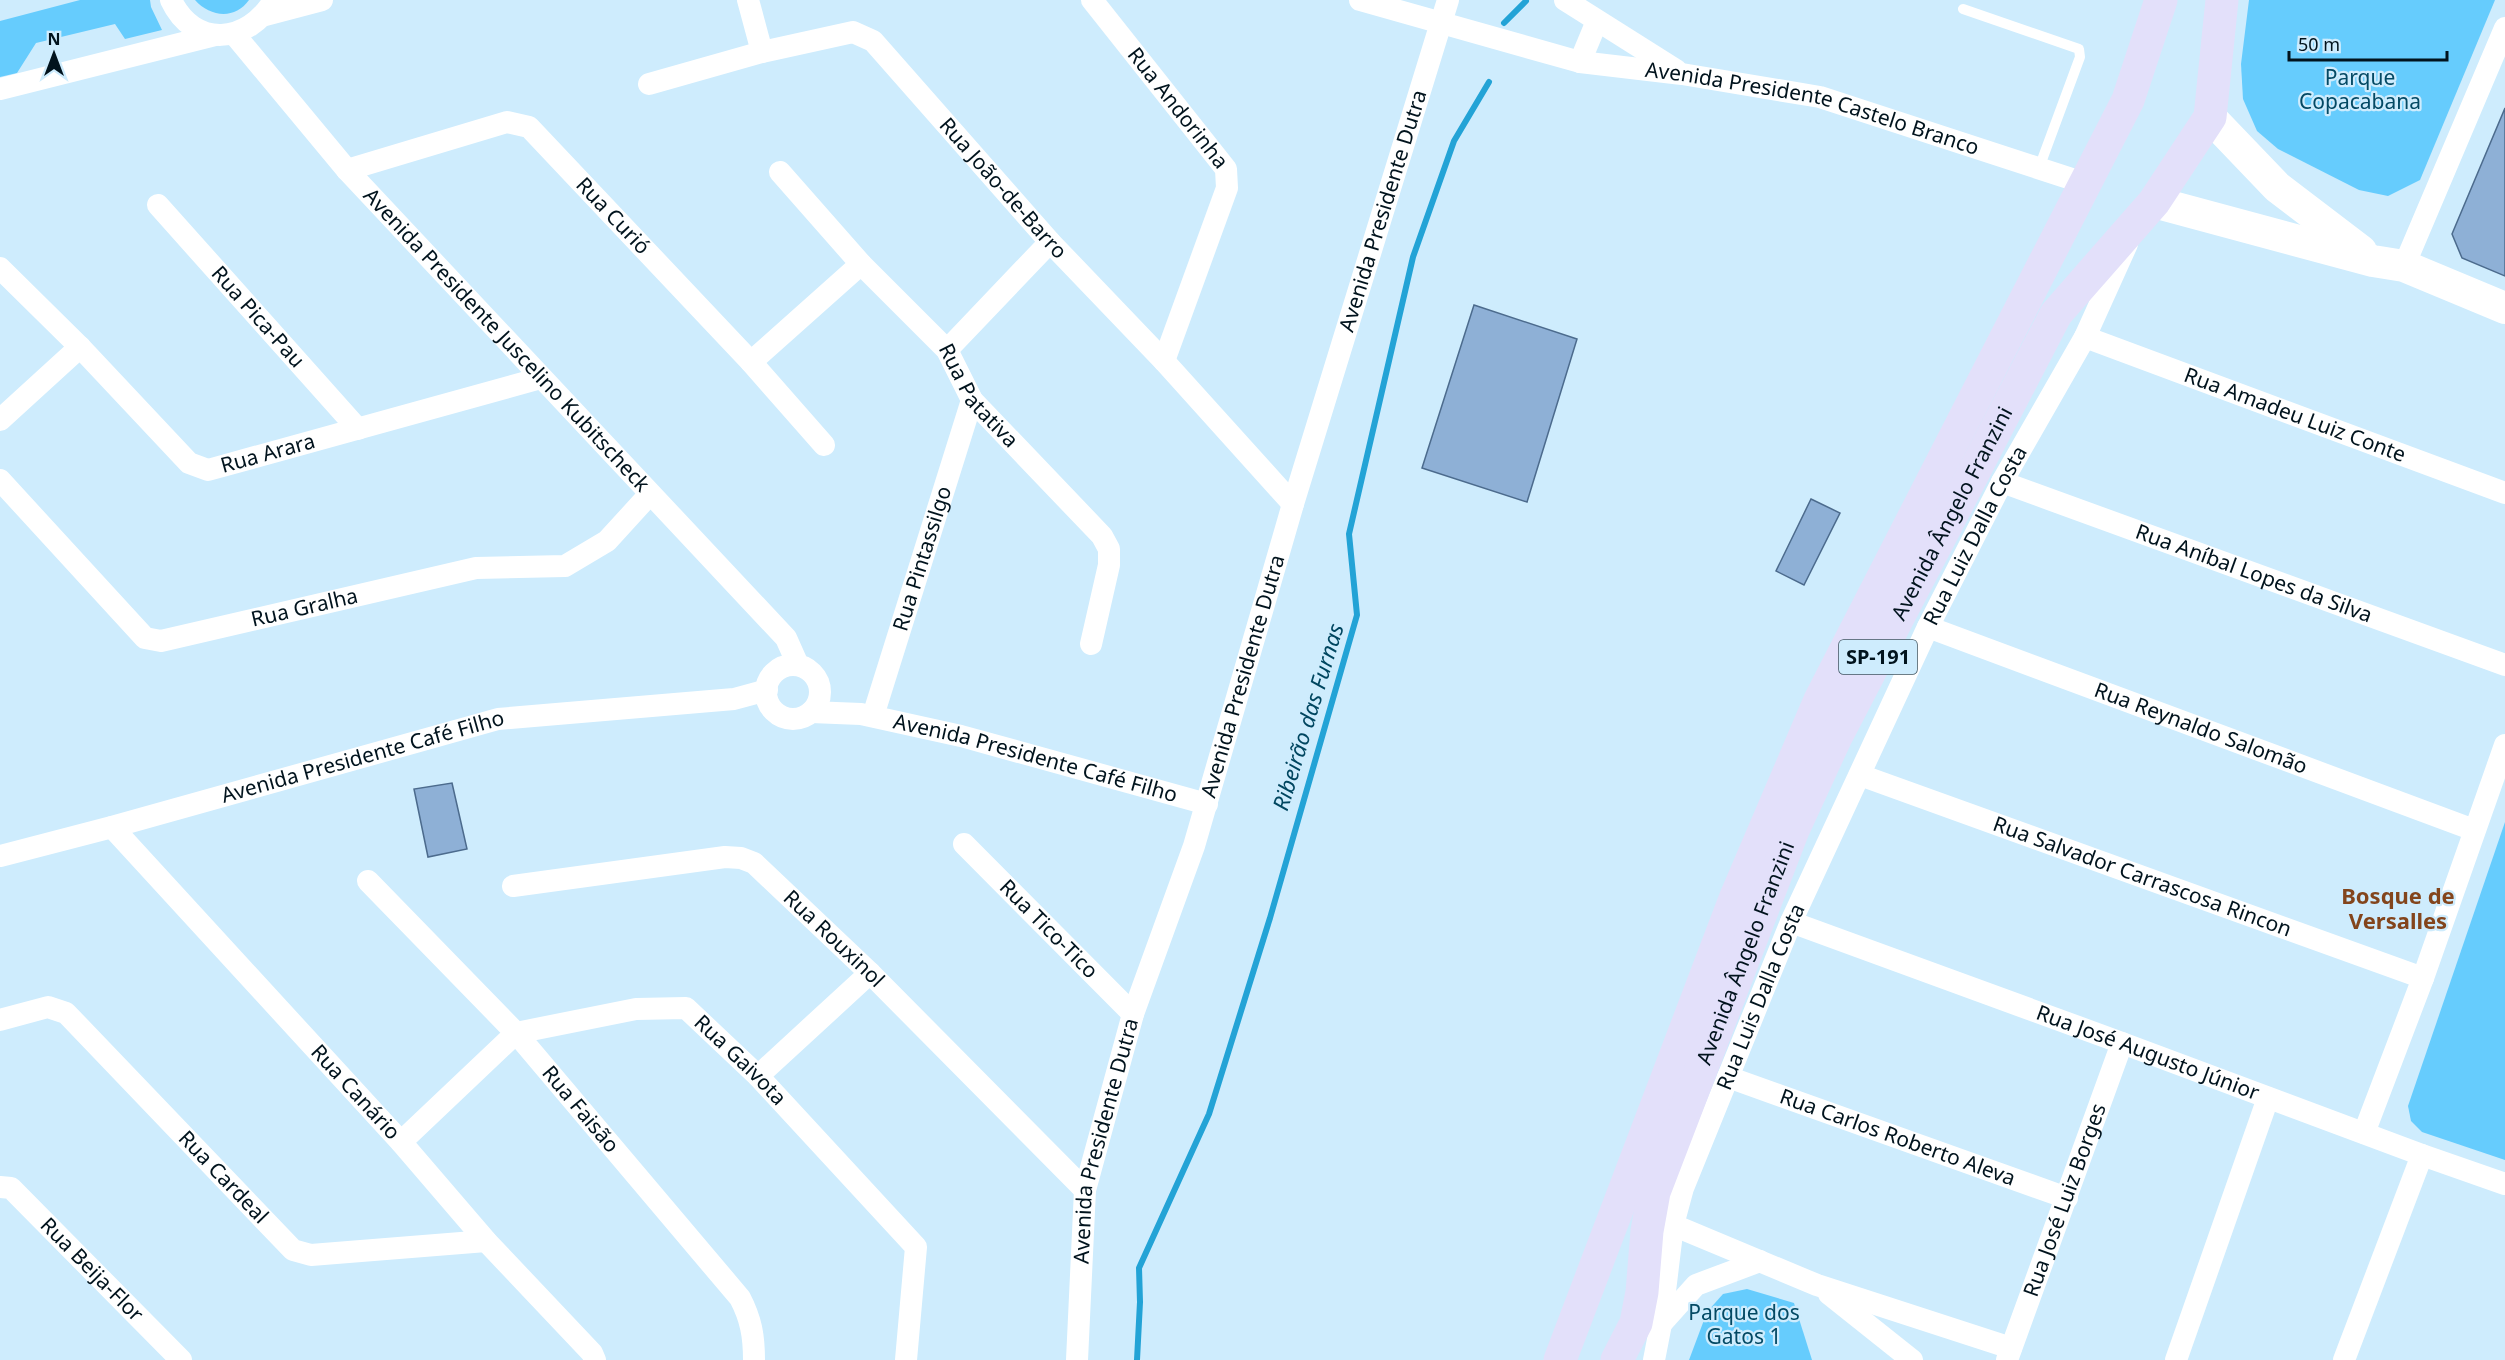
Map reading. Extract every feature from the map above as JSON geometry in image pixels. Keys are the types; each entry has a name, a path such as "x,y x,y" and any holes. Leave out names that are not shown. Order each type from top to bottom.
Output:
{"main road":[{"name":"Avenida Ângelo Franzini","path":"1569,1353 1735,899 1820,700 2128,100 2161,0"},
{"name":"Avenida Ângelo Franzini","path":"1617,1360 1636,1323 1654,1192 1793,830 1835,739 2056,314 2147,209 2210,117 2222,0"}],"street":[{"path":"171,0 182,18 197,29 225,34"},
{"path":"0,89 252,27 269,8 322,0"},
{"path":"748,0 762,52"},
{"name":"Rua Andorinha","path":"1092,0 1226,169 1227,188 1164,361"},
{"name":"Avenida Presidente Castelo Branco","path":"1360,0 1580,62 1682,74 1820,97 2084,183"},
{"name":"Avenida Presidente Dutra","path":"1077,1360 1085,1190 1133,1014 1207,804 1293,504 1448,0"},
{"path":"1565,0 1682,74"},
{"path":"1580,62 1598,21"},
{"path":"2404,266 2505,28"},
{"name":"Rua João-de-Barro","path":"649,84 762,52 853,32 873,41 1050,242 1164,361 1293,504"},
{"name":"Avenida Presidente Juscelino Kubitscheck","path":"225,34 347,170 649,495 786,638 798,665"},
{"path":"2210,117 2277,187 2373,261"},
{"name":"Rua Curió","path":"347,170 507,122 529,127 751,362 824,445"},
{"name":"Rua Patativa","path":"780,172 861,264 946,350 972,400 1102,536 1109,549 1109,565 1091,644"},
{"name":"Rua Pica-Pau","path":"158,205 358,429"},
{"path":"2147,209 2373,261 2404,266 2505,308"},
{"name":"Rua Luiz Dalla Costa","path":"1860,775 1928,627 2002,482 2085,337 2147,209"},
{"path":"946,350 1050,242"},
{"path":"751,362 861,264"},
{"name":"Rua Arara","path":"0,268 80,347 189,463 208,470 541,378"},
{"name":"Rua Amadeu Luiz Conte","path":"2085,337 2505,493"},
{"path":"0,420 80,347"},
{"name":"Rua Pintassilgo","path":"867,715 972,400"},
{"name":"Rua Gralha","path":"0,480 145,638 161,641 476,568 565,566 607,541 649,495"},
{"name":"Rua Aníbal Lopes da Silva","path":"2002,482 2505,665"},
{"name":"Rua Reynaldo Salomão","path":"1928,627 2474,830"},
{"path":"769,682 784,667 798,665 807,668 818,682 820,698 811,712 794,718 785,717 771,707 769,682 786,638"},
{"name":"Avenida Presidente Café Filho","path":"0,856 498,719 734,699 769,682"},
{"name":"Avenida Presidente Café Filho","path":"818,682 867,715"},
{"name":"Avenida Presidente Café Filho","path":"734,699 785,717"},
{"name":"Avenida Presidente Café Filho","path":"811,712 867,715 961,736 1207,804"},
{"path":"2364,1133 2423,978 2505,745"},
{"name":"Rua Luis Dalla Costa","path":"1654,1360 1661,1324 1672,1224 1683,1188 1791,922 1860,775"},
{"name":"Rua Salvador Carrascosa Rincon","path":"1860,775 2423,978"},
{"name":"Rua Canário","path":"112,827 401,1142 486,1241 592,1353 595,1360"},
{"name":"Rua Tico-Tico","path":"964,844 1133,1014"},
{"name":"Rua Rouxinol","path":"513,886 724,857 741,858 754,863 870,973 1085,1190"},
{"name":"Rua Faisão","path":"368,881 516,1033 740,1298 750,1318 754,1340 754,1360"},
{"name":"Rua José Augusto Júnior","path":"1791,922 2505,1184"},
{"path":"758,1076 870,973"},
{"name":"Rua Cardeal","path":"0,1020 48,1007 66,1013 293,1250 311,1256 486,1241"},
{"name":"Rua Gaivota","path":"516,1033 636,1009 686,1008 758,1076 916,1247 906,1360"},
{"path":"401,1142 516,1033"},
{"name":"Rua José Luiz Borges","path":"2009,1354 2122,1042"},
{"name":"Rua Carlos Roberto Aleva","path":"1728,1077 2067,1198"},
{"path":"2176,1360 2268,1098"},
{"path":"2344,1360 2422,1155"},
{"name":"Rua Beija-Flor","path":"0,1187 11,1188 181,1360"},
{"path":"1672,1224 1817,1285 2009,1354"},
{"path":"1661,1324 1696,1285 1760,1261"},
{"path":"1817,1285 1912,1360"}],"lane":[{"path":"1963,9 2079,49 2080,57 2039,168"}],"green space":[{"path":"80,0 150,0 162,30 125,39 115,24 36,43 17,73 0,77 0,21"},
{"path":"195,0 249,0 237,11 222,14 208,10"},
{"name":"Parque Copacabana","path":"2249,0 2495,0 2420,180 2388,196 2359,190 2278,149 2257,131 2243,99 2241,64"},
{"path":"2505,822 2505,1160 2422,1132 2411,1121 2408,1106"},
{"name":"Parque dos Gatos 1","path":"1747,1289 1794,1303 1812,1360 1689,1360 1707,1312 1723,1294"}],"building":[{"path":"2505,108 2505,276 2462,258 2452,234"},
{"path":"1474,305 1577,339 1527,502 1422,468"},
{"path":"1811,499 1840,513 1804,585 1776,571"},
{"path":"452,783 467,849 428,857 414,789"}],"waterway":[{"name":"Ribeirão das Furnas","path":"1504,23 1526,1"},
{"name":"Ribeirão das Furnas","path":"1137,1360 1139,1268 1209,1114 1270,918 1357,615 1349,534 1413,257 1454,141 1489,82"}],"district":[{"name":"Bosque de Versalles","path":"2398,908"}]}
